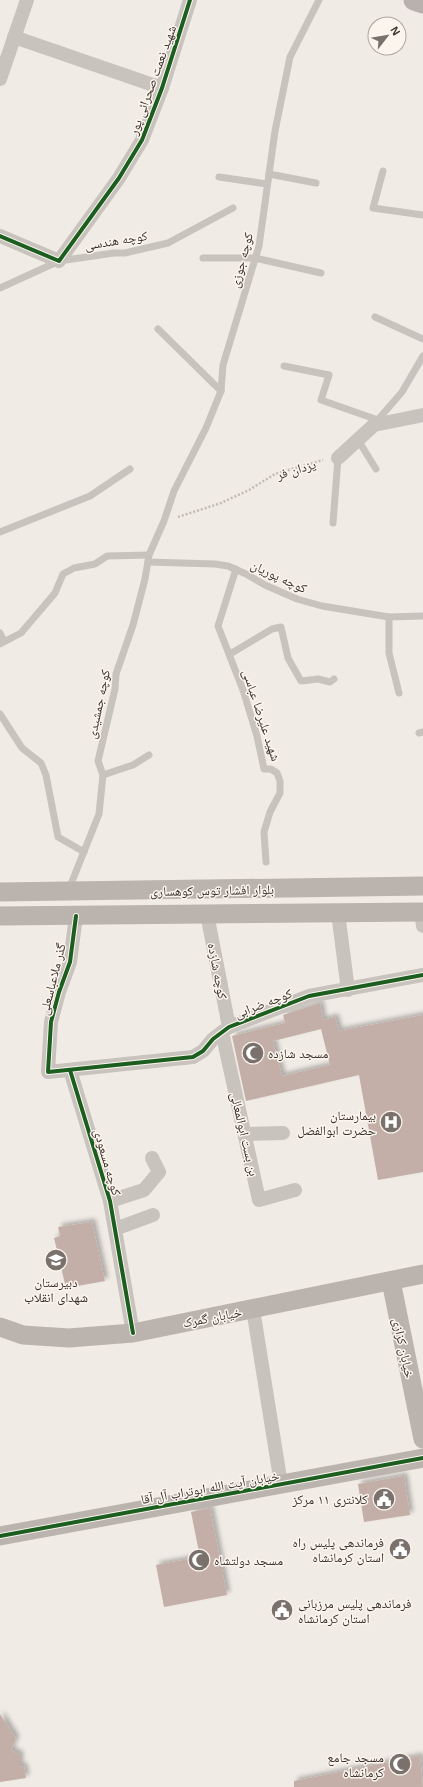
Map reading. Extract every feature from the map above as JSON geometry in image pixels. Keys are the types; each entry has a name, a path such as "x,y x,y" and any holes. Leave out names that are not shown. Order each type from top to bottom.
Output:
{"main road":[{"path":"414,0 423,3"},
{"name":"بلوار افشار توس کوهساری","path":"0,892 423,886"},
{"name":"بلوار افشار توس کوهساری","path":"0,916 338,913 422,917"},
{"name":"خیابان گمرک","path":"0,1327 23,1335 69,1338 133,1333 423,1274"},
{"name":"خیابان کزازی","path":"391,1281 423,1439"},
{"name":"خیابان آیت الله ابوتراب آل آقا","path":"0,1536 423,1458"}],"street":[{"path":"0,79 27,0"},
{"name":"شهید نعمت صحرائی پور","path":"58,261 119,178 138,146 162,88 190,0"},
{"path":"14,37 162,88"},
{"path":"0,236 58,261"},
{"path":"338,458 376,423 423,415"},
{"path":"338,913 348,990"},
{"name":"کوچه شازده","path":"207,914 226,1030"},
{"name":"گذر ملاعباسعلی","path":"48,1072 51,1022 59,992 70,962 76,916"},
{"name":"کوچه ضرابی","path":"48,1072 193,1057 203,1051 213,1039 226,1030 309,996 423,975"},
{"name":"بن بست ابوالمعالی","path":"226,1030 259,1200 295,1190"},
{"name":"کوچه مسعودی","path":"70,1070 110,1201 133,1333"},
{"path":"245,1134 283,1133"},
{"path":"110,1201 144,1190 159,1172 152,1158"},
{"path":"115,1229 153,1215"},
{"path":"252,1309 281,1484"}],"lane":[{"name":"کوچه جوزی","path":"164,521 174,491 206,428 221,391 223,365 259,246 275,131 290,57 320,0"},
{"path":"383,171 373,208 423,215"},
{"path":"269,174 316,183"},
{"path":"220,177 268,184"},
{"name":"کوچه هندسی","path":"0,288 58,261 114,253 125,253 168,243 233,208"},
{"path":"203,258 255,258 321,273"},
{"path":"375,318 423,339"},
{"path":"158,329 221,391"},
{"path":"284,366 329,375 322,400 376,423 402,392 423,356"},
{"path":"358,440 376,469"},
{"path":"334,523 338,458"},
{"path":"0,532 90,496 130,469"},
{"name":"کوچه جمشیدی","path":"67,892 99,814 103,775 98,761 116,690 116,674 133,625 149,559 164,521"},
{"name":"کوچه پوریان","path":"2,643 21,633 55,592 64,574 74,568 96,564 107,556 215,564 236,569 265,585 296,599 322,606 389,617 423,616"},
{"name":"شهید علیرضا عباسی","path":"236,569 218,626 230,654 257,736 264,769 271,769 277,773 280,781 280,793 270,812 264,832 266,862"},
{"path":"389,617 389,653 399,693"},
{"path":"230,654 272,629 281,627 288,658 301,681 318,679 330,682 334,679"},
{"path":"0,633 2,643"},
{"path":"0,714 22,748 41,763 46,775 58,837 84,852"},
{"path":"103,775 133,765 149,755"}],"building":[{"path":"320,1003 323,1020 335,1017 339,1031 423,1015 423,1172 378,1180 359,1075 246,1101 232,1036 285,1023 283,1015","holes":["321,1029 330,1065 282,1076 273,1041"]},
{"path":"92,1222 105,1281 66,1288 54,1238 60,1236 58,1227"},
{"name":"کلانتری ۱۱ مرکز","path":"404,1476 410,1515 364,1522 358,1484"},
{"name":"مسجد دولتشاه","path":"210,1508 227,1595 164,1607 156,1565 200,1557 191,1512"},
{"path":"0,1714 16,1739 11,1750 20,1755 20,1767 24,1766 26,1778 0,1782"},
{"name":"مسجد جامع کرمانشاه","path":"420,1756 423,1787 294,1787 294,1781"}],"cycle path":[{"path":"0,236 59,261 119,178 142,140 162,88 190,0"},
{"path":"76,916 70,962 59,992 51,1022 48,1072 193,1057 203,1051 213,1039 229,1027 309,996 423,975"},
{"path":"70,1070 110,1201 133,1333"},
{"path":"0,1536 423,1458"}],"place":[{"name":"مسجد شازده","path":"253,1053"},
{"name":"بیمارستان حضرت ابوالفضل","path":"391,1122"},
{"name":"دبیرستان شهدای انقلاب","path":"56,1260"},
{"name":"کلانتری ۱۱ مرکز","path":"384,1499"},
{"name":"فرماندهی پلیس راه استان کرمانشاه","path":"400,1549"},
{"name":"مسجد دولتشاه","path":"199,1560"},
{"name":"فرماندهی پلیس مرزبانی استان کرمانشاه","path":"282,1610"},
{"name":"مسجد جامع کرمانشاه","path":"400,1764"}]}
